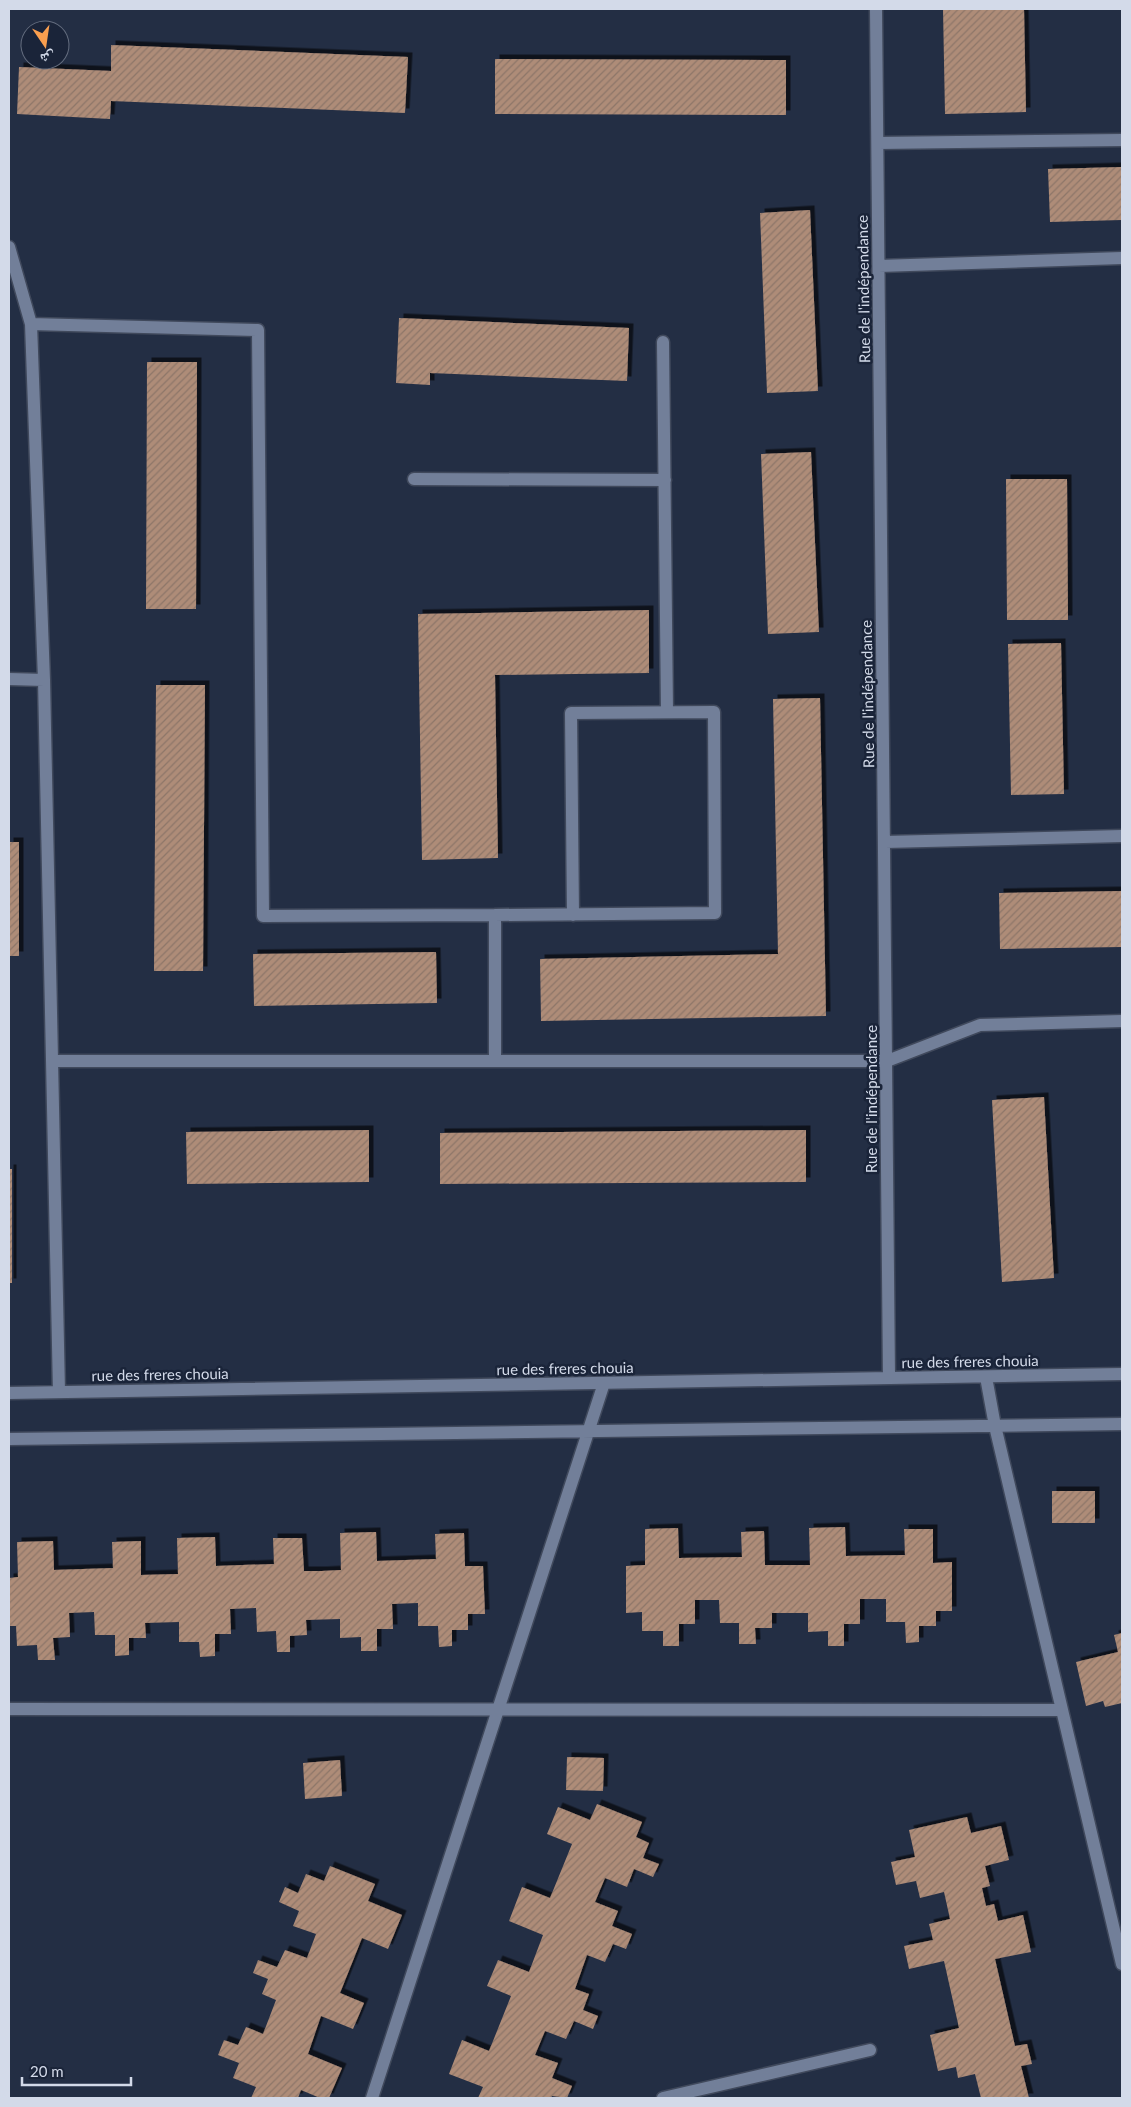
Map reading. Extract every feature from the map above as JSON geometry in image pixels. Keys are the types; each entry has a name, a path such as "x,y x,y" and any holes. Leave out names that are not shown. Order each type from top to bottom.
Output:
{"street":[{"name":"Rue de l'indépendance","path":"876,9 889,1378"},
{"path":"878,143 1122,140"},
{"path":"9,247 31,324 44,680 60,1392"},
{"path":"879,266 1122,258"},
{"path":"31,324 258,330 263,916 573,915 715,913 714,712 571,713 573,915"},
{"path":"664,342 667,712"},
{"path":"414,479 665,480"},
{"path":"9,679 44,680"},
{"path":"885,842 1122,836"},
{"path":"495,915 495,1061"},
{"path":"52,1062 887,1061 980,1025 1122,1021"},
{"name":"rue des freres chouia","path":"9,1393 1122,1374"},
{"path":"986,1377 995,1426 1122,1964"},
{"path":"372,2098 604,1383"},
{"path":"9,1439 1122,1424"},
{"path":"9,1709 1062,1710"},
{"path":"663,2098 870,2050"}],"building":[{"path":"943,9 1024,9 1026,112 945,114"},
{"path":"111,45 408,57 405,113 111,101 110,119 17,114 19,67 20,70 111,71"},
{"path":"495,59 786,60 786,115 495,114"},
{"path":"1122,167 1122,220 1050,222 1048,169"},
{"path":"810,210 818,391 767,393 760,213"},
{"path":"399,318 629,328 627,381 430,373 430,385 396,383"},
{"path":"147,362 197,362 196,609 146,609"},
{"path":"811,452 819,632 768,634 761,454"},
{"path":"1006,479 1067,479 1068,620 1007,620"},
{"path":"649,610 649,673 495,675 498,858 422,860 418,614"},
{"path":"1061,643 1064,794 1011,795 1008,644"},
{"path":"156,685 205,685 203,971 154,971"},
{"path":"820,698 826,1016 541,1021 540,959 778,954 773,699"},
{"path":"9,842 19,842 19,956 9,956"},
{"path":"1122,891 1122,947 1000,949 999,893"},
{"path":"436,952 437,1003 254,1006 253,954"},
{"path":"1044,1097 1054,1278 1002,1282 992,1100"},
{"path":"369,1130 369,1182 187,1184 186,1132"},
{"path":"806,1130 806,1182 440,1184 440,1133"},
{"path":"9,1169 12,1169 12,1283 9,1283"},
{"path":"1052,1491 1095,1491 1095,1523 1052,1523"},
{"path":"845,1527 846,1556 905,1555 904,1529 933,1529 933,1563 952,1562 952,1611 936,1611 936,1626 919,1626 919,1642 906,1643 905,1622 886,1622 886,1599 860,1599 860,1624 844,1624 844,1646 828,1646 828,1631 808,1632 808,1613 772,1613 772,1628 755,1628 756,1644 739,1644 739,1623 720,1623 719,1600 695,1600 695,1624 679,1624 679,1646 663,1646 663,1631 642,1631 642,1612 626,1613 626,1566 645,1565 645,1529 678,1528 679,1558 742,1557 741,1532 764,1531 765,1565 810,1565 809,1528"},
{"path":"376,1532 377,1561 436,1559 435,1534 464,1533 465,1566 483,1566 485,1614 468,1614 468,1630 452,1630 452,1646 439,1647 438,1626 418,1626 418,1603 392,1604 393,1629 377,1629 377,1651 361,1651 361,1637 340,1638 340,1619 306,1620 307,1635 290,1636 290,1652 277,1652 276,1631 257,1632 256,1608 230,1609 231,1634 215,1634 215,1656 200,1657 199,1642 179,1642 179,1622 145,1623 146,1638 129,1638 129,1655 115,1656 115,1635 95,1635 94,1612 69,1613 70,1637 53,1638 55,1660 38,1660 37,1645 17,1646 16,1626 9,1626 9,1578 18,1577 17,1542 53,1541 54,1570 113,1568 112,1542 141,1541 141,1575 178,1574 177,1538 215,1537 216,1566 274,1564 273,1538 302,1538 304,1571 322,1571 341,1570 340,1533"},
{"path":"1122,1633 1122,1703 1105,1707 1103,1701 1086,1706 1076,1662 1118,1652 1114,1635"},
{"path":"567,1757 604,1758 603,1791 566,1790"},
{"path":"340,1760 342,1796 305,1799 303,1763"},
{"path":"597,1804 642,1822 636,1837 649,1843 643,1858 659,1864 653,1877 634,1869 627,1887 605,1878 595,1902 618,1911 612,1926 632,1934 626,1949 613,1944 605,1962 587,1955 575,1989 589,1994 583,2010 598,2016 593,2029 574,2021 566,2039 545,2031 535,2055 558,2063 552,2078 572,2086 567,2098 552,2096 551,2098 478,2098 483,2087 449,2074 462,2040 489,2051 511,1996 487,1986 498,1960 529,1972 543,1935 509,1921 522,1887 550,1898 572,1844 547,1834 558,1807 590,1820"},
{"path":"967,1817 971,1833 1001,1826 1009,1860 985,1866 990,1886 982,1888 986,1906 994,1904 998,1921 1023,1915 1031,1952 995,1959 1015,2046 1027,2044 1032,2064 1021,2066 1029,2098 981,2098 975,2074 958,2078 956,2067 938,2071 930,2035 959,2028 944,1961 909,1969 904,1946 933,1940 929,1924 950,1919 944,1892 920,1898 916,1881 896,1885 891,1862 915,1857 909,1830"},
{"path":"330,1866 375,1884 368,1901 402,1915 388,1949 362,1938 340,1993 364,2003 353,2029 321,2016 308,2054 342,2068 329,2098 320,2098 301,2090 298,2098 251,2098 256,2087 233,2078 239,2063 218,2055 224,2040 238,2045 246,2027 263,2034 276,2000 262,1994 268,1979 253,1973 258,1960 277,1967 285,1950 307,1958 316,1934 293,1926 299,1911 279,1902 285,1887 298,1893 306,1874 324,1881"}]}
